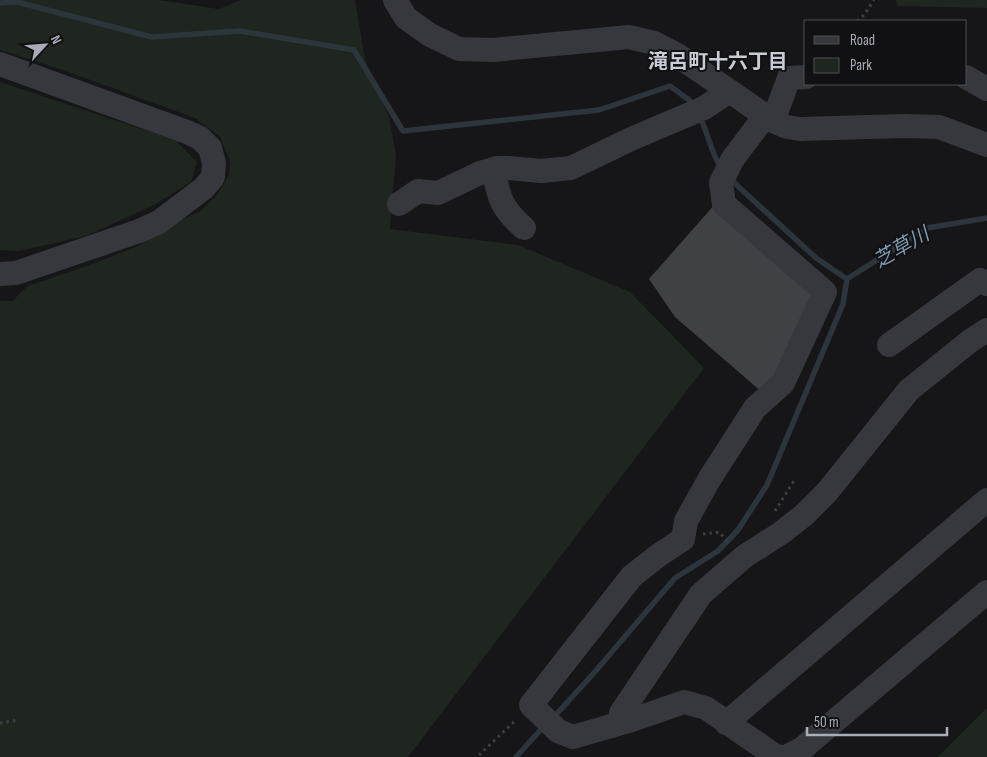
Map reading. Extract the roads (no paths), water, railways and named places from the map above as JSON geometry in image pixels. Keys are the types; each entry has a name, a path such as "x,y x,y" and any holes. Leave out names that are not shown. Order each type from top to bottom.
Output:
{"street":[{"path":"395,0 406,18 430,35 459,49 493,50 629,36 654,43 676,55 769,119 787,128 939,127 987,145"},
{"path":"0,64 200,138 210,148 214,163 213,177 204,188 159,222 139,231 16,273 0,274"},
{"path":"781,757 774,755 706,708 684,702 620,724 573,737 558,731 534,708 632,576 659,554 683,539 686,522 705,487 755,408 783,383 825,292 724,204 721,184 732,160 769,119 789,78 804,77"},
{"path":"967,78 987,88"},
{"path":"399,204 418,191 438,193 480,173 493,169 508,168 541,171 571,168 631,139 697,112 728,92"},
{"path":"493,169 504,209 524,228"},
{"path":"889,345 980,280 987,284"},
{"path":"620,724 621,713 701,594 745,556 781,533 804,515 827,492 910,390 970,341 987,330"},
{"path":"726,723 987,500"},
{"path":"786,757 803,748 987,592"}],"waterway":[{"path":"0,3 17,2 152,37 240,31 354,50 403,131 599,110 670,86 689,100 693,106"},
{"path":"699,116 722,169"},
{"path":"729,178 816,258 847,279"},
{"name":"芝草川","path":"847,279 927,228 987,218"},
{"path":"552,719 675,578 718,551 738,530 767,485 843,304 847,279"},
{"path":"516,757 545,725"}],"district":[{"name":"滝呂町十六丁目","path":"718,61"}]}
